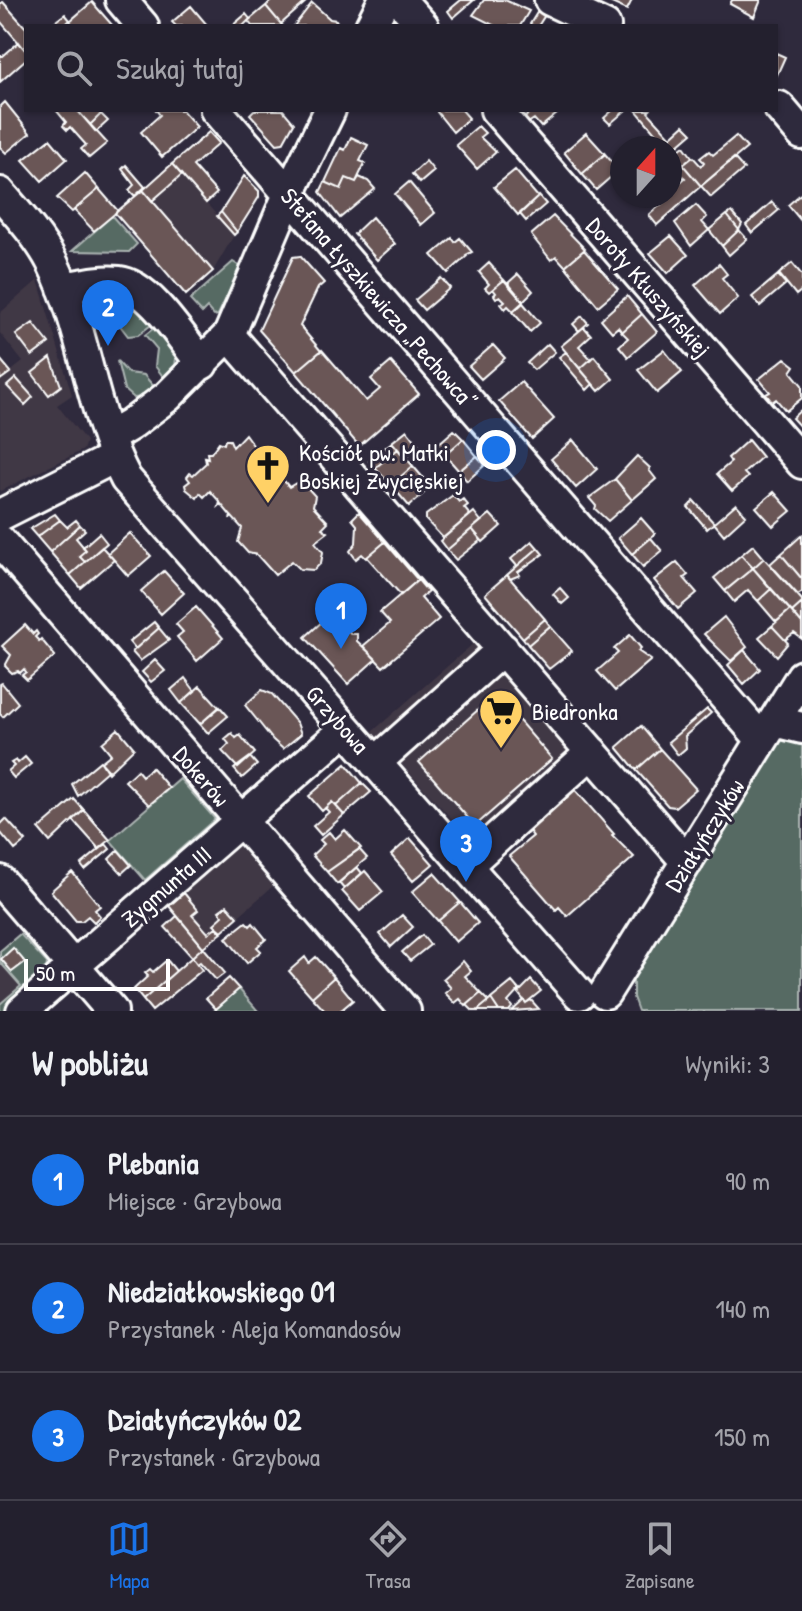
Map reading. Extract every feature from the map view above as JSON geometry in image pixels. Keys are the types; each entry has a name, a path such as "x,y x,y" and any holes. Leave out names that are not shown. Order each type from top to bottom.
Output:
{"street":[{"path":"121,0 141,24"},
{"path":"372,24 384,0"},
{"path":"400,0 421,24"},
{"path":"550,0 601,24"},
{"path":"786,110 802,134"},
{"name":"Stefana Łyszkiewicza „Pechowca”","path":"218,112 289,194 780,730"},
{"path":"0,515 111,447 202,364 229,335 289,194 329,112"},
{"name":"Doroty Kłuszyńskiej","path":"498,112 802,463"},
{"name":"Grzybowa","path":"0,193 51,260 63,288 111,447 126,479 375,763 592,1002"},
{"path":"63,288 102,282 121,282 133,286 146,294 202,364"},
{"path":"229,335 687,862"},
{"name":"Dokerów","path":"0,541 405,1011"},
{"path":"375,763 503,649"},
{"name":"Działyńczyków","path":"592,1002 780,730 802,676"},
{"name":"Zygmunta III","path":"22,1011 346,729"},
{"path":"467,865 592,752"},
{"path":"0,881 112,1011"}],"shaded area":[{"path":"172,164 234,235 213,271 186,295 115,213"},
{"path":"38,280 72,395 57,405 86,441 83,450 0,491 0,380 23,362 0,333 0,313"},
{"path":"474,643 572,755 485,836 460,828 372,732"},
{"path":"239,846 273,886 203,947 169,906"},
{"path":"0,962 21,986 0,1004"}],"green space":[{"path":"112,216 137,244 129,252 72,251"},
{"path":"233,262 241,267 218,315 214,316 207,308 202,313 190,300"},
{"path":"95,293 124,294 155,322 138,335 128,336"},
{"path":"158,325 176,353 175,371 165,379 155,366 157,349 145,335"},
{"path":"117,361 128,373 144,375 155,388 145,397 134,398 124,389"},
{"path":"772,739 802,739 802,1011 638,1011 633,997 633,978"},
{"path":"180,779 215,819 145,880 110,840"},
{"path":"20,934 47,963 46,971 4,1011 0,1011 0,1004 21,986 0,962 0,951"},
{"path":"239,989 258,1011 214,1011 216,1009"}],"building":[{"path":"272,0 308,0 281,24 266,6"},
{"path":"461,0 474,0 453,18 448,11"},
{"path":"484,0 505,0 529,11 521,24 491,24 473,15"},
{"path":"605,0 632,0 627,10"},
{"path":"732,0 761,0 754,17 730,4"},
{"path":"3,2 24,26 24,49 0,21 0,4"},
{"path":"92,2 111,24 72,24 70,21"},
{"path":"312,3 338,24 296,24"},
{"path":"191,6 206,24 174,24 172,22"},
{"path":"266,6 281,24 250,24 248,21"},
{"path":"538,11 545,15 539,24 530,24"},
{"path":"65,14 70,20 66,24 52,24"},
{"path":"246,14 250,19 245,24 234,24"},
{"path":"19,42 24,48 24,61 0,82 0,56"},
{"path":"778,54 785,57 778,73"},
{"path":"5,102 30,133 6,153 0,147 0,107"},
{"path":"58,112 79,112 107,143 89,158 81,149 86,145 70,127 67,130 63,126 66,122"},
{"path":"79,112 101,114 90,125"},
{"path":"158,112 184,112 197,127 162,157 141,132 160,115"},
{"path":"285,112 294,123 283,143 277,144 250,114"},
{"path":"437,112 464,112 469,118 453,132"},
{"path":"611,112 624,112 610,124 604,118"},
{"path":"638,112 648,112 670,136 658,136"},
{"path":"529,113 558,113 541,127 534,119 528,123 524,119"},
{"path":"101,114 108,121 96,132 90,125"},
{"path":"684,125 692,133 682,142 682,136 672,136"},
{"path":"478,126 485,133 480,137 496,152 477,169 456,145"},
{"path":"209,132 219,143 193,166 217,193 206,203 172,164"},
{"path":"586,133 605,154 582,174 564,152"},
{"path":"736,136 747,148 701,186 683,165 693,157 701,166 704,162 700,158 709,151 713,155"},
{"path":"351,137 368,145 360,161 365,163 356,182 346,178 341,189 325,182 341,148 345,150"},
{"path":"50,139 67,159 42,181 23,160"},
{"path":"684,146 692,157 683,165 682,164"},
{"path":"605,154 610,160 610,178 596,190 582,174"},
{"path":"734,158 744,169 711,197 701,186"},
{"path":"426,161 434,171 420,183 412,174"},
{"path":"172,164 182,175 152,201 143,190"},
{"path":"682,164 701,186 682,203 682,181 685,178 682,176"},
{"path":"126,165 145,187 135,196 129,190 134,185 122,169"},
{"path":"515,170 538,197 518,215 494,187"},
{"path":"85,173 99,189 72,212 57,198"},
{"path":"244,176 259,191 259,197 237,232 221,212"},
{"path":"359,177 375,189 340,218 320,192 325,182 341,189 346,178 356,182"},
{"path":"409,182 435,213 421,225 395,194"},
{"path":"99,189 118,211 94,231 74,210"},
{"path":"143,190 213,271 186,295 115,213"},
{"path":"802,193 802,222 788,205"},
{"path":"539,196 546,204 526,221 520,214"},
{"path":"772,202 779,210 752,233 746,225"},
{"path":"696,205 707,217 702,222 709,230 691,246 675,223"},
{"path":"657,208 676,208 657,225 649,215"},
{"path":"221,212 237,232 234,235 217,216"},
{"path":"732,212 742,224 739,230 727,215"},
{"path":"727,215 739,230 722,246 709,230"},
{"path":"553,216 585,249 565,266 556,256 551,260 531,235"},
{"path":"372,217 395,244 377,260 354,234"},
{"path":"739,230 747,239 729,255 722,246"},
{"path":"671,236 688,255 668,273 650,253"},
{"path":"452,238 455,242 460,238 472,252 448,273 432,255"},
{"path":"584,250 618,289 598,306 565,266"},
{"path":"300,256 324,283 318,288 300,326 321,351 296,372 259,330 293,257"},
{"path":"489,263 504,280 489,292 485,288 489,284 479,272"},
{"path":"792,263 802,275 802,290 796,295 779,274"},
{"path":"719,264 727,274 722,278 738,298 720,314 695,285"},
{"path":"518,274 533,291 523,301 508,283"},
{"path":"778,275 786,284 760,306 752,297"},
{"path":"441,278 450,288 424,310 415,300"},
{"path":"504,280 523,302 513,311 508,306 505,309 501,304 505,301 494,295 493,289"},
{"path":"627,296 642,314 622,332 618,327 612,332 601,319"},
{"path":"523,303 540,323 530,332 513,312"},
{"path":"642,314 657,332 628,357 619,346 628,338 622,332"},
{"path":"582,316 588,323 579,331 573,324"},
{"path":"33,323 49,343 32,356 16,335"},
{"path":"584,327 591,335 579,346 591,359 580,369 561,346"},
{"path":"548,344 555,352 534,370 527,363"},
{"path":"493,345 505,358 481,379 469,366"},
{"path":"322,350 366,401 380,389 371,379 391,362 419,394 359,446 296,372"},
{"path":"664,350 682,372 657,393 638,370"},
{"path":"566,352 593,384 587,390 559,357"},
{"path":"594,356 613,379 599,391 580,369"},
{"path":"51,358 61,386 49,395 32,373"},
{"path":"785,358 795,366 791,372 802,385 802,398 786,411 776,399 772,402 766,394 770,392 759,379"},
{"path":"0,359 11,372 0,380"},
{"path":"16,378 33,397 25,405 7,386"},
{"path":"521,382 554,419 532,439 499,401"},
{"path":"802,409 802,429 792,418"},
{"path":"407,430 419,445 405,458 392,442"},
{"path":"454,430 463,439 445,455 437,445"},
{"name":"Kościół pw. Matki Boskiej Zwycięskiej","path":"245,434 255,448 260,448 258,451 267,461 271,461 269,463 278,474 281,472 280,476 289,487 296,483 305,485 315,496 313,506 328,522 322,528 328,532 315,542 323,552 321,563 314,570 300,569 292,561 275,575 257,555 248,553 238,542 242,528 232,517 230,519 231,516 221,504 219,506 220,502 210,491 204,497 200,493 197,498 186,489 185,485 190,481 187,477 206,463 207,453 211,453 219,442 224,444 225,440 230,440 233,447"},
{"path":"463,439 477,456 459,471 445,455"},
{"path":"573,440 597,469 576,488 551,459"},
{"path":"748,440 762,457 744,473 748,477 732,491 717,474 731,462 728,458"},
{"path":"392,442 398,449 375,468 369,461"},
{"path":"398,449 413,466 391,485 375,468"},
{"path":"477,456 485,465 467,481 459,471"},
{"path":"637,456 656,479 632,500 615,479"},
{"path":"413,466 431,487 409,506 391,485"},
{"path":"615,479 632,500 608,521 589,498"},
{"path":"774,492 791,511 773,526 756,507"},
{"path":"453,495 459,502 463,499 468,505 464,508 470,515 443,538 426,520 426,515"},
{"path":"694,501 714,523 707,529 688,507"},
{"path":"736,504 746,515 724,535 714,523"},
{"path":"359,512 385,542 366,558 362,554 356,559 350,551 356,543 357,525 352,519"},
{"path":"474,512 481,521 447,550 440,541"},
{"path":"55,514 60,520 37,537 30,529"},
{"path":"490,514 501,526 483,542 472,529"},
{"path":"641,518 655,534 632,554 618,538"},
{"path":"60,520 67,527 76,520 80,525 50,552 37,537"},
{"path":"80,525 85,530 76,538 86,550 79,556 85,562 70,575 50,552"},
{"path":"472,529 481,540 456,560 447,550"},
{"path":"99,533 107,543 85,562 79,556 86,550 83,547"},
{"path":"130,533 151,556 128,576 108,553"},
{"path":"802,535 802,579 781,554"},
{"path":"651,538 662,551 643,567 632,554"},
{"path":"532,541 538,548 517,566 511,559"},
{"path":"385,542 418,580 401,595 367,557"},
{"path":"753,545 764,558 753,568 741,555"},
{"path":"102,547 114,560 81,588 70,575"},
{"path":"538,548 543,554 518,572 520,575 510,579 507,575"},
{"path":"781,554 802,579 802,592 798,595 770,564"},
{"path":"741,555 753,568 725,591 714,578"},
{"path":"764,558 802,600 792,612 753,568"},
{"path":"677,562 688,575 684,578 697,593 678,609 654,580"},
{"path":"753,568 771,589 758,601 748,590 734,602 725,591"},
{"path":"164,571 184,593 161,614 141,591"},
{"path":"507,575 545,619 523,638 485,594"},
{"path":"418,580 428,592 421,598 439,619 383,667 363,646 390,623 380,612"},
{"path":"560,588 569,598 562,604 553,594"},
{"path":"771,589 790,610 776,622 758,601"},
{"path":"802,603 802,624 792,612"},
{"path":"196,607 223,638 197,661 177,637 183,632 176,624"},
{"path":"790,610 802,624 802,639 794,633 785,640 772,626"},
{"path":"333,612 351,634 357,634 357,641 376,659 348,684 305,637"},
{"path":"724,617 747,647 731,661 704,634"},
{"path":"545,619 550,626 528,645 523,638"},
{"path":"154,622 159,628 135,649 129,642"},
{"path":"25,625 33,634 36,631 38,634 35,637 39,641 41,639 55,656 27,680 22,675 26,672 24,669 20,673 12,673 5,666 11,655 2,646"},
{"path":"550,626 572,651 549,669 528,645"},
{"path":"772,626 788,643 777,656 759,637"},
{"path":"159,628 169,640 140,661 132,652"},
{"path":"630,635 641,648 638,651 651,660 615,691 597,671 618,653 614,649"},
{"path":"744,650 760,669 744,684 728,665"},
{"path":"155,660 165,671 151,682 142,672"},
{"path":"185,678 195,691 181,703 171,690"},
{"path":"2,683 18,703 3,717 0,714"},
{"path":"200,686 219,707 200,724 181,703"},
{"path":"262,690 272,694 297,723 301,734 283,749 245,705"},
{"path":"496,694 552,759 475,826 419,762"},
{"path":"220,707 228,716 208,733 200,724"},
{"path":"707,709 711,713 685,736 686,748 678,755 668,742"},
{"path":"641,726 660,749 636,770 617,747"},
{"path":"118,729 134,748 108,773 101,762 111,754 102,743"},
{"path":"232,733 236,738 240,735 255,753 238,768 222,751 229,744 225,739"},
{"path":"660,749 696,789 675,807 668,806 636,770"},
{"path":"25,757 31,764 14,778 8,771 14,766 11,763 16,760 18,763"},
{"path":"250,757 257,765 242,778 234,769"},
{"path":"100,761 108,770 78,796 72,784"},
{"path":"346,764 362,783 336,806 332,802 322,811 309,796"},
{"path":"152,768 169,788 149,805 125,781 137,770 142,776"},
{"path":"362,783 371,792 344,815 336,806"},
{"path":"570,784 634,857 567,916 559,907 556,910 509,856 533,836 524,825"},
{"path":"74,799 84,810 50,842 39,829"},
{"path":"332,802 344,815 321,835 313,826 329,812 325,808"},
{"path":"84,810 110,840 99,849 73,820"},
{"path":"6,819 26,841 15,850 0,832 0,825"},
{"path":"345,830 361,848 327,872 312,855 324,844 320,840 329,832 335,839"},
{"path":"410,838 433,864 413,881 391,855"},
{"path":"106,844 110,849 85,870 81,865"},
{"path":"359,849 367,858 337,884 327,872"},
{"path":"118,850 131,865 122,873 109,859"},
{"path":"357,867 362,873 344,889 339,883"},
{"path":"365,871 383,892 360,911 342,891"},
{"path":"72,872 100,906 95,910 100,916 94,922 88,916 76,921 51,891"},
{"path":"434,873 460,902 438,921 412,892"},
{"path":"184,893 198,910 192,915 208,933 216,927 222,933 203,947 169,906"},
{"path":"460,902 478,923 456,942 438,921"},
{"path":"227,905 238,917 222,931 214,924 223,916 219,911"},
{"path":"402,915 413,927 391,947 380,934"},
{"path":"177,916 203,947 192,957 165,927"},
{"path":"246,922 250,926 253,923 266,939 257,947 261,951 247,963 226,938"},
{"path":"422,935 430,945 410,961 402,952"},
{"path":"203,947 225,973 216,980 192,957"},
{"path":"13,948 25,962 12,972 1,959"},
{"path":"192,957 202,970 152,1011 143,1000"},
{"path":"305,957 309,963 316,957 334,977 312,997 289,971"},
{"path":"167,960 176,971 143,1000 134,989 148,976 145,973 150,969 153,972"},
{"path":"463,961 471,971 465,976 481,993 466,1006 460,999 455,1003 445,993 451,988 443,979"},
{"path":"334,977 353,1000 340,1011 325,1011 312,997"},
{"path":"229,978 239,989 216,1009 206,998"},
{"path":"531,980 541,991 526,1003 518,993"},
{"path":"512,982 519,990 508,1002 512,1007 509,1011 499,1011 491,999"},
{"path":"481,993 489,1001 473,1011 467,1005"},
{"path":"491,999 499,1011 477,1011 489,1001"},
{"path":"524,1000 526,1003 531,1000 539,1009 512,1011"}],"place":[{"name":"Niedziałkowskiego 01","path":"108,346"},
{"name":"Kościół pw. Matki Boskiej Zwycięskiej","path":"268,505"},
{"name":"Plebania","path":"341,649"},
{"name":"Biedronka","path":"501,750"},
{"name":"Działyńczyków 02","path":"466,882"}]}
